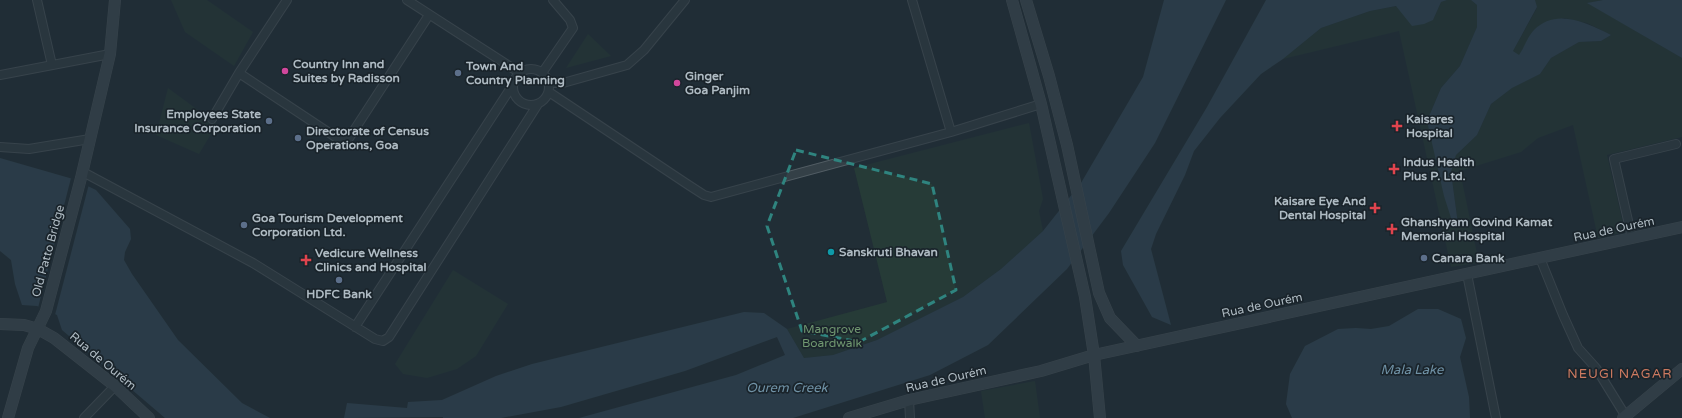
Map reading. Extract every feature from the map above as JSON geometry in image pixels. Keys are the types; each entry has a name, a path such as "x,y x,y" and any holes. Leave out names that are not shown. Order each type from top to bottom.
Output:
{"main road":[{"name":"Old Patto Bridge","path":"8,418 28,348 46,311 82,175 110,54 115,0"},
{"path":"1012,0 1041,104 1085,297 1094,355 1100,418"},
{"path":"1026,0 1049,76 1067,145 1099,293 1110,318 1137,346"},
{"path":"1029,61 1043,58"},
{"name":"Rua de Ourém","path":"849,418 909,400 1041,371 1094,355 1682,227"},
{"name":"Rua de Ourém","path":"0,324 24,324 38,329 54,338 116,386 148,418"},
{"path":"1624,417 1682,370"}],"street":[{"path":"37,0 52,65"},
{"path":"212,119 239,73 287,0"},
{"path":"407,0 520,74"},
{"path":"542,73 573,28 570,20 553,0"},
{"path":"549,83 563,83 627,65 644,50 685,0"},
{"path":"912,0 951,132"},
{"path":"239,73 340,140 349,138 430,15"},
{"path":"0,75 110,54"},
{"path":"82,175 253,263 355,327 375,339 383,341 389,337 538,104 545,99 549,92 549,83 542,73 531,69 520,74 355,327"},
{"path":"514,83 516,96 520,101 532,105 538,104"},
{"path":"549,92 687,184 704,195 711,197 951,132 1041,104"},
{"path":"0,147 29,150 90,139"},
{"path":"1632,238 1614,159 1676,144"},
{"path":"1540,258 1562,315 1578,348 1596,368 1624,417"},
{"path":"1467,274 1496,418"},
{"path":"84,418 116,386"},
{"path":"909,400 910,418"}],"highlighted area":[{"path":"796,150 932,184 956,290 859,342 802,331 767,226"}],"green space":[{"path":"171,0 207,0 253,32 234,66 185,32"},
{"path":"1447,0 1471,0 1477,5 1477,27 1460,66 1441,88 1427,121 1458,223 1451,172 1456,155 1477,135 1491,104 1512,88 1540,74 1551,58 1579,42 1601,41 1611,35 1587,23 1564,18 1533,31 1519,56 1513,51 1537,8 1535,0 1603,0 1588,3 1682,58 1682,137 1607,155 1625,232 1598,238 1573,125 1538,138 1521,152 1460,171 1479,263 1451,267 1399,31 1283,59 1321,28 1370,11 1397,6 1433,20 1441,2"},
{"path":"588,34 611,56 566,68"},
{"path":"168,88 217,124 199,154 156,135"},
{"name":"Mangrove Boardwalk","path":"1029,123 1043,199 1039,211 1043,231 1001,269 963,297 877,340 833,355 804,358 787,329 887,302 854,168"},
{"path":"453,270 508,304 476,356 457,369 427,378 403,374 395,364"},
{"path":"1035,381 1040,418 985,418 981,391"}],"water":[{"name":"Ourem Creek","path":"1164,0 1226,0 1155,143 1109,213 1067,269 988,345 930,375 793,418 579,418 736,375 785,355 777,337 685,371 561,407 501,418 344,418 347,403 407,408 408,402 442,400 496,376 532,364 744,312 764,313 787,329 804,358 833,355 877,340 963,297 1001,269 1043,231 1081,183 1143,77"},
{"path":"1266,0 1447,0 1441,2 1433,20 1424,24 1412,26 1396,6 1370,11 1321,28 1283,59 1261,74 1220,118 1194,151 1185,175 1156,234 1151,249 1171,325 1152,317 1123,265 1121,251 1207,107"},
{"path":"1471,0 1535,0 1537,7 1513,51 1519,55 1533,31 1542,24 1552,20 1561,19 1582,22 1611,35 1601,41 1579,42 1551,58 1540,74 1512,88 1491,104 1477,135 1456,155 1451,172 1458,224 1452,221 1444,196 1427,121 1441,88 1460,66 1477,27 1477,5"},
{"path":"1603,0 1682,0 1682,58 1587,3"},
{"path":"0,158 73,179 96,190 130,229 131,239 125,252 124,260 132,274 178,340 242,403 270,418 165,418 62,330 57,315 37,306 22,305 15,284 11,260 0,251"},
{"name":"Mala Lake","path":"1418,309 1438,309 1461,319 1466,338 1460,357 1469,397 1470,418 1292,418 1286,404 1290,374 1305,346 1338,329 1371,329 1389,326"}],"pier":[{"path":"71,178 89,184 55,315 38,308"}],"place":[{"name":"Country Inn and Suites by Radisson","path":"285,71"},
{"name":"Town And Country Planning","path":"458,73"},
{"name":"Ginger Goa Panjim","path":"677,83"},
{"name":"Employees State Insurance Corporation","path":"269,121"},
{"name":"Kaisares Hospital","path":"1397,126"},
{"name":"Directorate of Census Operations, Goa","path":"298,138"},
{"name":"Indus Health Plus P. Ltd.","path":"1394,169"},
{"name":"Kaisare Eye And Dental Hospital","path":"1375,208"},
{"name":"Goa Tourism Development Corporation Ltd.","path":"244,225"},
{"name":"Ghanshyam Govind Kamat Memorial Hospital","path":"1392,229"},
{"name":"Sanskruti Bhavan","path":"831,252"},
{"name":"Canara Bank","path":"1424,258"},
{"name":"Vedicure Wellness Clinics and Hospital","path":"306,260"},
{"name":"HDFC Bank","path":"339,280"}],"district":[{"name":"NEUGI NAGAR","path":"1620,373"}]}
